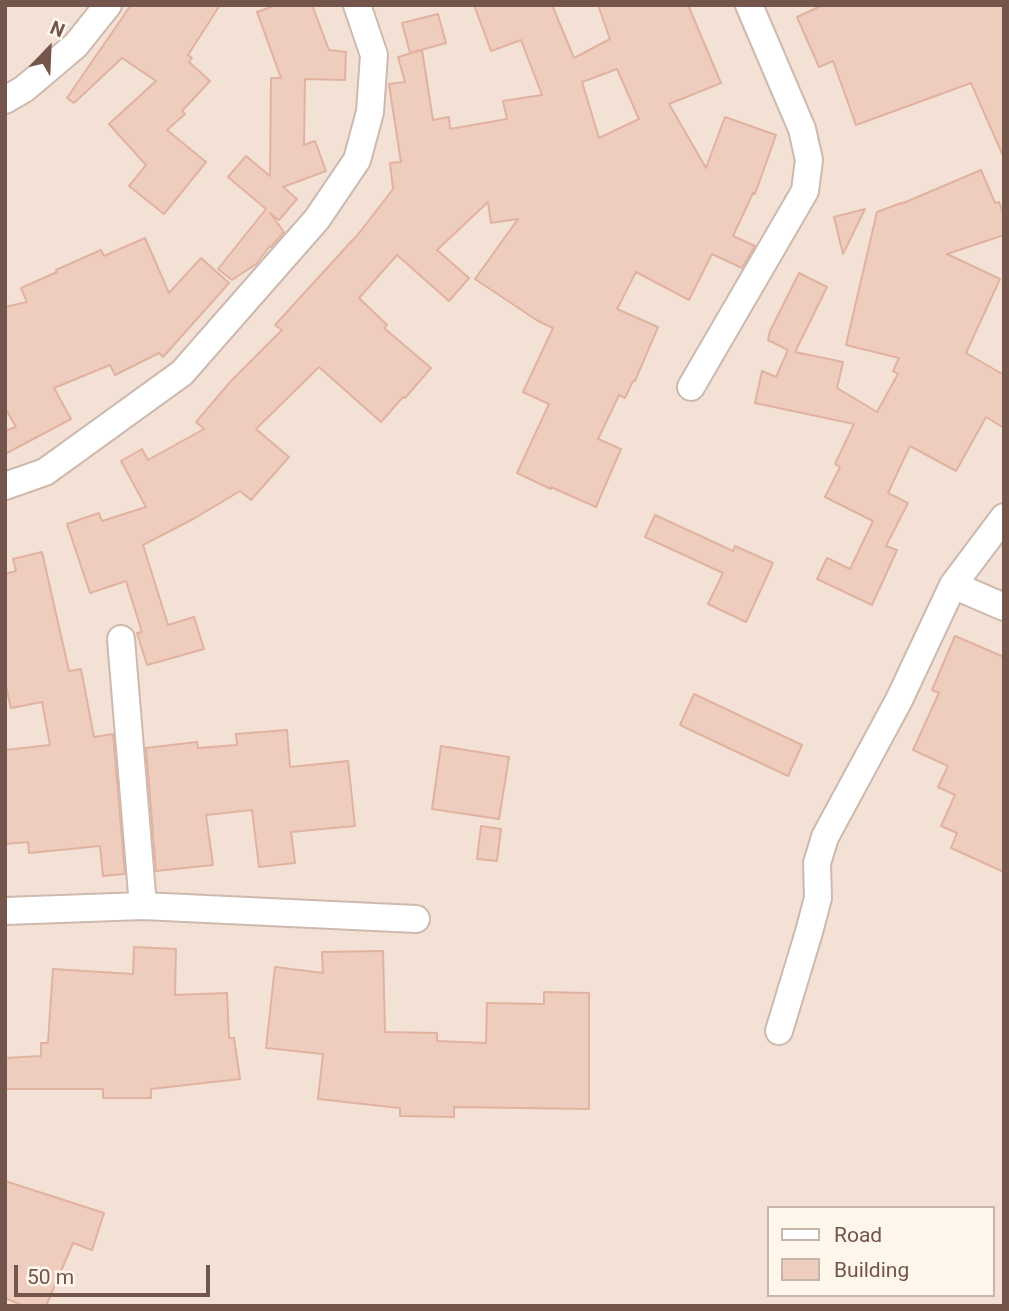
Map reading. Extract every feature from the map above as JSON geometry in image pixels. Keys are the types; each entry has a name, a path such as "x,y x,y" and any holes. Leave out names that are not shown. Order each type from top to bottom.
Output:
{"street":[{"path":"5,100 24,89 76,46 108,5"},
{"path":"5,486 45,472 182,373 317,219 357,160 370,112 374,55 357,5"},
{"path":"691,387 805,191 809,160 802,129 749,5"},
{"path":"779,1031 818,898 817,863 825,837 899,700 953,585 1004,517"},
{"path":"953,585 1004,607"},
{"path":"121,639 143,906"},
{"path":"5,911 143,906 416,919"}],"shaded area":[{"path":"5,5 1004,5 1004,1306 5,1306"}],"building":[{"path":"131,5 220,5 188,55 192,58 189,62 210,81 182,111 185,114 167,130 206,162 164,214 129,186 146,165 109,124 156,81 122,58 74,103 67,98"},
{"path":"277,5 312,5 329,50 346,52 345,80 305,79 304,145 315,141 326,171 283,187 297,199 279,220 270,213 284,232 256,264 232,280 218,269 266,209 228,177 246,156 270,176 271,78 281,78 257,12"},
{"path":"474,5 552,5 574,58 610,39 598,5 688,5 721,83 669,104 706,168 725,117 776,135 755,194 753,193 733,236 755,246 742,268 712,254 689,300 636,272 617,309 658,327 635,381 625,398 619,395 598,439 621,449 596,507 517,473 549,404 523,392 553,328 475,279 518,219 491,223 488,202 437,250 469,278 449,301 397,255 359,298 387,325 384,328 431,368 381,422 319,367 256,429 289,457 251,500 240,491 143,545 168,625 194,617 204,649 147,665 137,633 142,632 126,581 90,593 67,524 99,513 102,521 146,507 121,461 142,449 148,460 204,429 196,422 231,381 282,330 275,325 360,232 393,189 390,163 401,162 389,84 405,82 398,57 422,50 433,120 449,117 450,129 507,119 503,101 542,95 521,40 491,51","holes":["617,69 639,119 599,138 582,82"]},
{"path":"823,5 1004,5 1004,158 971,83 856,125 833,61 819,67 797,17"},
{"path":"438,14 446,43 410,53 402,23"},
{"path":"981,170 995,203 999,202 1004,216 1004,235 947,254 1000,279 966,353 1004,375 1004,428 986,417 956,471 910,446 888,493 908,503 886,546 897,550 872,605 817,579 827,558 850,569 873,521 825,497 840,467 835,464 854,424 755,403 762,371 776,377 788,350 768,340 770,331 799,273 827,287 795,352 843,362 837,388 877,412 898,374 893,371 899,358 846,345 877,212"},
{"path":"865,209 843,254 834,217"},
{"path":"145,238 169,293 201,258 229,283 163,357 159,353 115,375 110,365 54,388 71,419 5,454 5,431 16,427 5,408 5,307 27,302 21,288 57,272 56,270 101,250 104,256"},
{"path":"655,515 733,551 735,546 773,563 746,622 708,604 723,573 645,537"},
{"path":"42,552 69,671 81,669 94,737 113,734 125,874 103,876 100,846 29,853 28,842 5,844 5,750 50,745 42,702 11,708 5,682 5,574 16,571 13,559"},
{"path":"955,636 1004,657 1004,872 951,848 957,833 941,826 955,795 938,787 948,766 913,750 939,693 932,690"},
{"path":"694,694 802,745 788,776 680,725"},
{"path":"287,730 290,767 348,761 355,826 291,832 295,863 259,867 252,810 206,815 213,865 156,871 146,748 197,742 198,748 237,745 236,734"},
{"path":"441,746 509,757 499,819 432,809"},
{"path":"481,826 501,829 497,861 477,859"},
{"path":"134,947 176,949 175,995 227,993 229,1038 234,1038 240,1079 151,1089 151,1098 103,1098 103,1089 5,1089 5,1058 41,1056 41,1043 48,1043 53,969 133,974"},
{"path":"383,951 385,1032 437,1033 437,1041 486,1043 487,1003 544,1004 544,992 589,993 589,1109 454,1107 454,1117 400,1116 400,1108 318,1099 323,1054 266,1048 275,967 323,973 322,952"},
{"path":"5,1181 104,1213 92,1250 73,1243 46,1306 24,1306 5,1298"}]}
